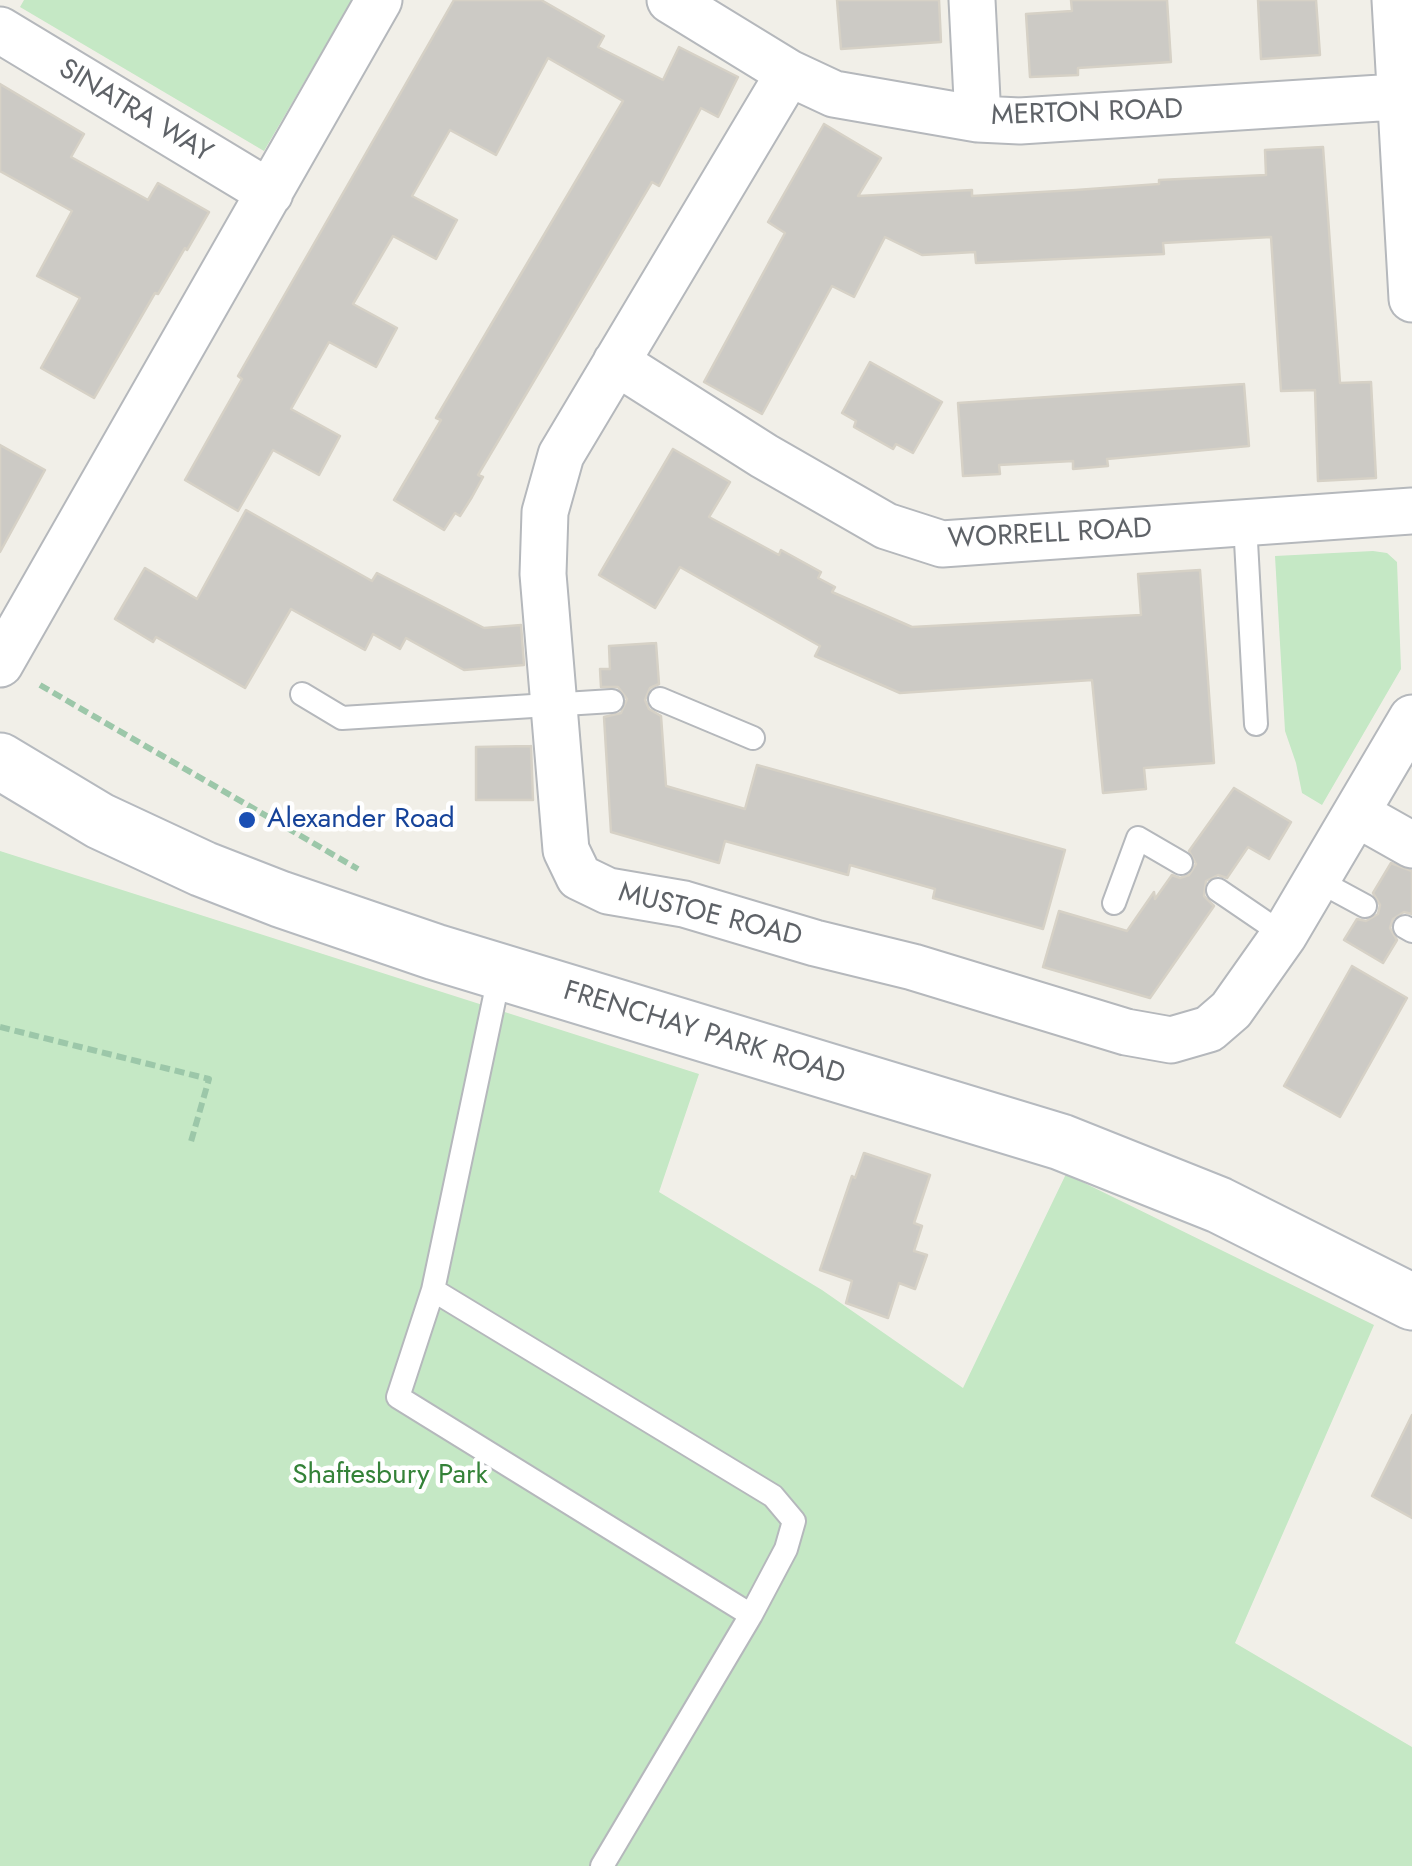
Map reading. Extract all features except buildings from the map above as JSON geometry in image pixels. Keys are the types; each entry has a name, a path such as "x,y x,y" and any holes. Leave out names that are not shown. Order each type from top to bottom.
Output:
{"main road":[{"name":"FRENCHAY PARK ROAD","path":"0,761 100,821 203,868 351,925 1061,1142 1219,1205 1412,1302"}],"street":[{"path":"0,663 379,0"},
{"name":"MERTON ROAD","path":"670,0 789,73 834,94 978,119 1020,121 1407,97"},
{"path":"972,0 978,119"},
{"path":"1395,0 1407,97 1411,277"},
{"name":"SINATRA WAY","path":"0,30 270,193"},
{"name":"MUSTOE ROAD","path":"789,73 561,454 544,512 543,574 552,706 568,857 579,877 608,891 704,909 1161,1040 1197,1034 1221,1021 1284,935 1412,718"},
{"name":"WORRELL ROAD","path":"616,362 764,456 886,526 942,544 1412,511"},
{"path":"1357,814 1412,845"}],"lane":[{"path":"1244,523 1256,724"},
{"path":"302,694 342,718 612,702"},
{"path":"660,699 753,738"},
{"path":"1114,903 1138,838 1180,863"},
{"path":"1317,880 1365,906"},
{"path":"1218,890 1284,935"},
{"path":"500,972 433,1290 398,1397 751,1616"},
{"path":"433,1290 773,1496 794,1521 786,1549 751,1616 602,1866"}],"path":[{"path":"0,663 360,870"},
{"path":"0,1027 210,1079 190,1145"}],"green space":[{"path":"24,0 352,0 264,151 20,7"},
{"path":"1387,553 1397,562 1401,669 1322,805 1302,793 1285,731 1275,556"},
{"name":"Shaftesbury Park","path":"0,851 699,1074 659,1192 822,1290 963,1388 1066,1174 1374,1325 1235,1643 1412,1747 1412,1866 0,1866"}],"place":[{"name":"Alexander Road","path":"247,820"}]}
